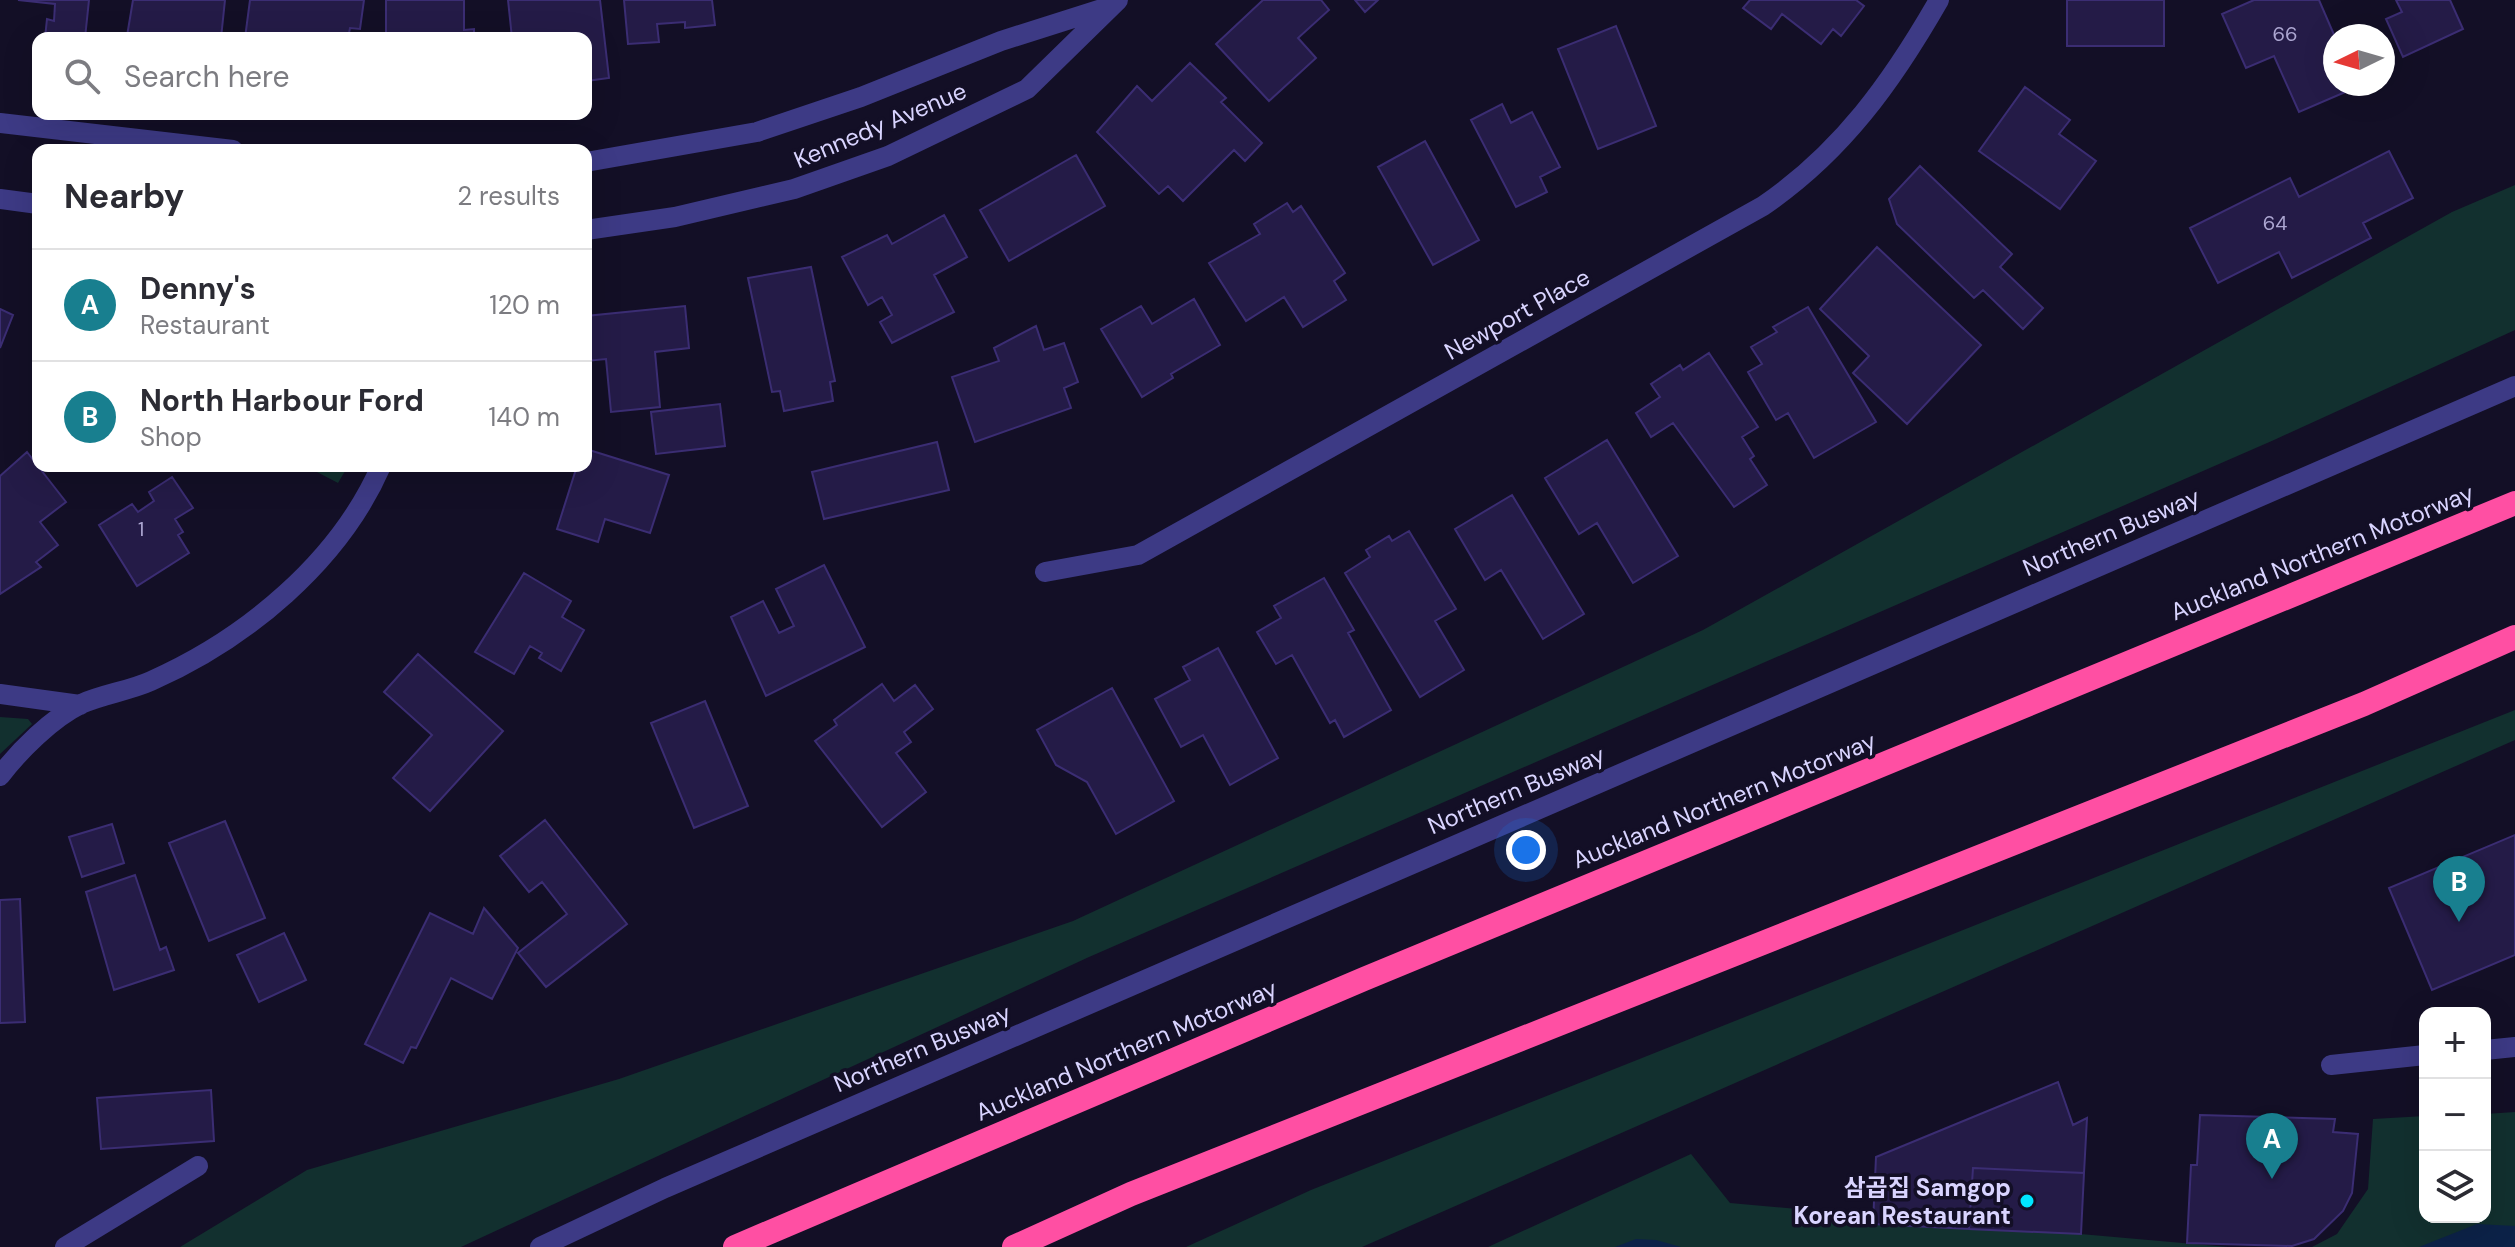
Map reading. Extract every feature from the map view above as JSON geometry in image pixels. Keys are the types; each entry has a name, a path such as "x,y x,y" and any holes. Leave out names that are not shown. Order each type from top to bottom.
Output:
{"highway":[{"name":"Auckland Northern Motorway","path":"735,1247 1394,967 2515,503"},
{"path":"1014,1247 1131,1194 2364,704 2515,637"}],"street":[{"name":"Newport Place","path":"1045,572 1138,555 1763,206 1812,169 1872,106 1939,0"},
{"name":"Kennedy Avenue","path":"592,161 757,132 861,97 1001,41 1115,3"},
{"name":"Kennedy Avenue","path":"592,229 675,217 794,189 888,156 1027,89 1115,3"},
{"path":"0,123 181,144"},
{"path":"0,199 32,203"},
{"name":"Northern Busway","path":"540,1247 679,1182 2515,386"},
{"path":"0,776 43,733 80,705 151,681 263,612 316,567 369,495 379,472"},
{"path":"0,694 80,705"},
{"path":"2491,1049 2515,1047"},
{"path":"2331,1065 2419,1056"},
{"path":"65,1247 198,1166"}],"green space":[{"path":"2515,185 2515,330 2274,440 1089,957 461,1247 180,1247 307,1170 619,1079 1073,921 1703,630 2452,212"},
{"path":"317,472 344,472 338,483"},
{"path":"2515,710 2515,740 1362,1247 1186,1247 1311,1190"},
{"path":"0,717 28,719 32,724 0,754"},
{"path":"2515,1112 2515,1247 2312,1247 2337,1234 2368,1189 2373,1119 2419,1116 2419,1223 2491,1223 2491,1114"},
{"path":"1691,1154 1730,1203 2228,1247 1488,1247"}],"water":[{"path":"2477,1224 2515,1226 2515,1247 2419,1247"},
{"path":"1636,1239 1656,1240 1681,1247 1615,1247"}],"building":[{"path":"18,0 89,0 86,32 46,32 47,19 54,21 55,4"},
{"path":"133,0 225,0 222,32 128,32"},
{"path":"250,0 364,0 360,29 350,28 349,32 246,32"},
{"path":"386,0 464,0 464,30 474,29 474,32 386,32"},
{"path":"508,0 600,0 609,78 592,80 592,32 511,32"},
{"path":"624,0 712,0 715,25 685,28 685,22 657,24 659,42 628,44"},
{"path":"1263,0 1321,0 1329,10 1298,38 1316,58 1269,101 1216,44"},
{"path":"1355,0 1378,0 1365,12"},
{"path":"1750,0 1856,0 1864,6 1841,36 1833,29 1821,44 1782,14 1771,29 1743,8"},
{"path":"2067,0 2164,0 2164,46 2067,46"},
{"path":"2254,0 2319,0 2329,24 2323,24 2323,96 2336,96 2299,112 2274,56 2246,68 2222,14"},
{"path":"2396,0 2450,0 2463,29 2403,57 2395,39 2395,24 2388,24 2386,19 2402,12"},
{"path":"1616,26 1656,126 1598,149 1558,49"},
{"path":"1190,63 1226,98 1221,102 1262,143 1245,161 1234,150 1183,201 1168,186 1159,194 1097,132 1137,86 1152,101"},
{"path":"2025,87 2070,120 2059,134 2096,161 2060,209 1979,151"},
{"path":"1502,104 1511,123 1532,112 1560,167 1540,177 1547,192 1516,207 1471,120"},
{"path":"1425,141 1479,240 1433,265 1378,167"},
{"path":"2389,151 2413,198 2363,223 2371,238 2292,278 2279,252 2218,283 2190,228 2290,178 2299,197"},
{"path":"1076,155 1105,206 1009,261 980,210"},
{"path":"1920,166 2012,254 2000,267 2043,308 2023,329 1983,290 1974,298 1897,224 1889,199"},
{"path":"1287,203 1293,212 1301,206 1345,273 1334,281 1346,300 1303,327 1284,297 1246,321 1209,263 1260,234 1254,224"},
{"path":"944,215 967,257 934,275 954,312 892,343 880,322 892,315 882,297 868,305 842,257 887,235 892,244"},
{"path":"1877,247 1981,345 1907,424 1853,373 1869,356 1820,309"},
{"path":"811,267 835,381 830,382 833,401 784,411 780,391 772,392 748,278"},
{"path":"1194,299 1220,345 1171,374 1173,378 1142,397 1101,329 1141,306 1152,324"},
{"path":"685,306 689,348 655,352 660,407 611,412 606,359 592,360 592,315"},
{"path":"1808,307 1876,422 1814,458 1788,413 1776,420 1748,372 1762,364 1751,347 1777,332 1773,327"},
{"path":"0,309 13,315 0,348"},
{"path":"1036,326 1044,350 1064,343 1078,382 1064,388 1071,408 975,442 952,377 999,361 994,348"},
{"path":"1709,353 1758,427 1742,437 1754,456 1750,459 1767,485 1734,507 1673,423 1651,437 1636,413 1660,397 1651,384 1680,365 1683,370"},
{"path":"720,404 725,446 656,454 651,412"},
{"path":"1607,440 1678,556 1633,583 1597,523 1579,534 1545,478"},
{"path":"937,442 949,490 824,519 812,472"},
{"path":"592,451 669,475 650,533 605,519 598,542 557,529 575,472 592,472"},
{"path":"27,452 32,458 32,472 43,472 66,502 40,522 58,545 36,562 41,567 0,594 0,476"},
{"path":"172,477 193,508 175,519 183,532 178,535 189,553 137,586 99,525 132,504 138,512 154,501 149,492"},
{"path":"1512,495 1584,614 1543,639 1501,570 1485,580 1455,529"},
{"path":"1409,531 1456,609 1435,621 1464,670 1420,697 1345,573 1370,557 1366,550 1389,536 1392,541"},
{"path":"824,565 865,647 766,696 731,617 763,601 779,633 794,626 776,589"},
{"path":"524,573 571,601 562,617 584,630 561,671 539,658 542,653 530,646 514,674 475,652"},
{"path":"1324,578 1354,630 1348,633 1391,710 1344,737 1335,720 1330,723 1292,655 1276,664 1257,632 1281,618 1274,606"},
{"path":"1218,648 1278,758 1230,785 1203,735 1181,747 1155,699 1190,680 1183,667"},
{"path":"418,654 503,731 430,811 393,778 432,735 384,692"},
{"path":"882,684 894,701 915,685 933,709 904,732 911,742 896,753 926,792 882,827 815,741 837,725 834,720"},
{"path":"1112,688 1174,801 1116,834 1087,782 1056,765 1037,730"},
{"path":"705,701 748,806 694,828 651,723"},
{"path":"545,820 627,924 546,987 518,953 567,914 542,882 529,892 500,856"},
{"path":"225,821 265,918 209,941 169,843"},
{"path":"112,824 124,863 82,877 69,837"},
{"path":"2515,835 2515,955 2432,990 2389,888"},
{"path":"135,875 160,950 166,947 174,970 114,990 86,892"},
{"path":"20,899 25,1022 0,1023 0,900"},
{"path":"484,908 518,948 492,999 451,978 416,1048 411,1047 403,1063 365,1044 430,913 473,934"},
{"path":"284,933 306,980 259,1002 237,955"},
{"path":"2058,1082 2073,1125 2087,1118 2084,1173 1973,1168 1969,1229 1873,1224 1876,1157"},
{"path":"211,1090 214,1141 101,1149 97,1098"},
{"path":"2200,1115 2335,1119 2333,1132 2358,1134 2352,1193 2343,1211 2314,1239 2292,1246 2187,1243 2191,1165 2197,1165"},
{"name":"삼곱집 Samgop Korean Restaurant","path":"1973,1168 2084,1173 2081,1234 1969,1229"}],"place":[{"name":"North Harbour Ford","path":"2459,922"},
{"name":"Denny's","path":"2272,1179"},
{"name":"삼곱집 Samgop Korean Restaurant","path":"2027,1201"}]}
